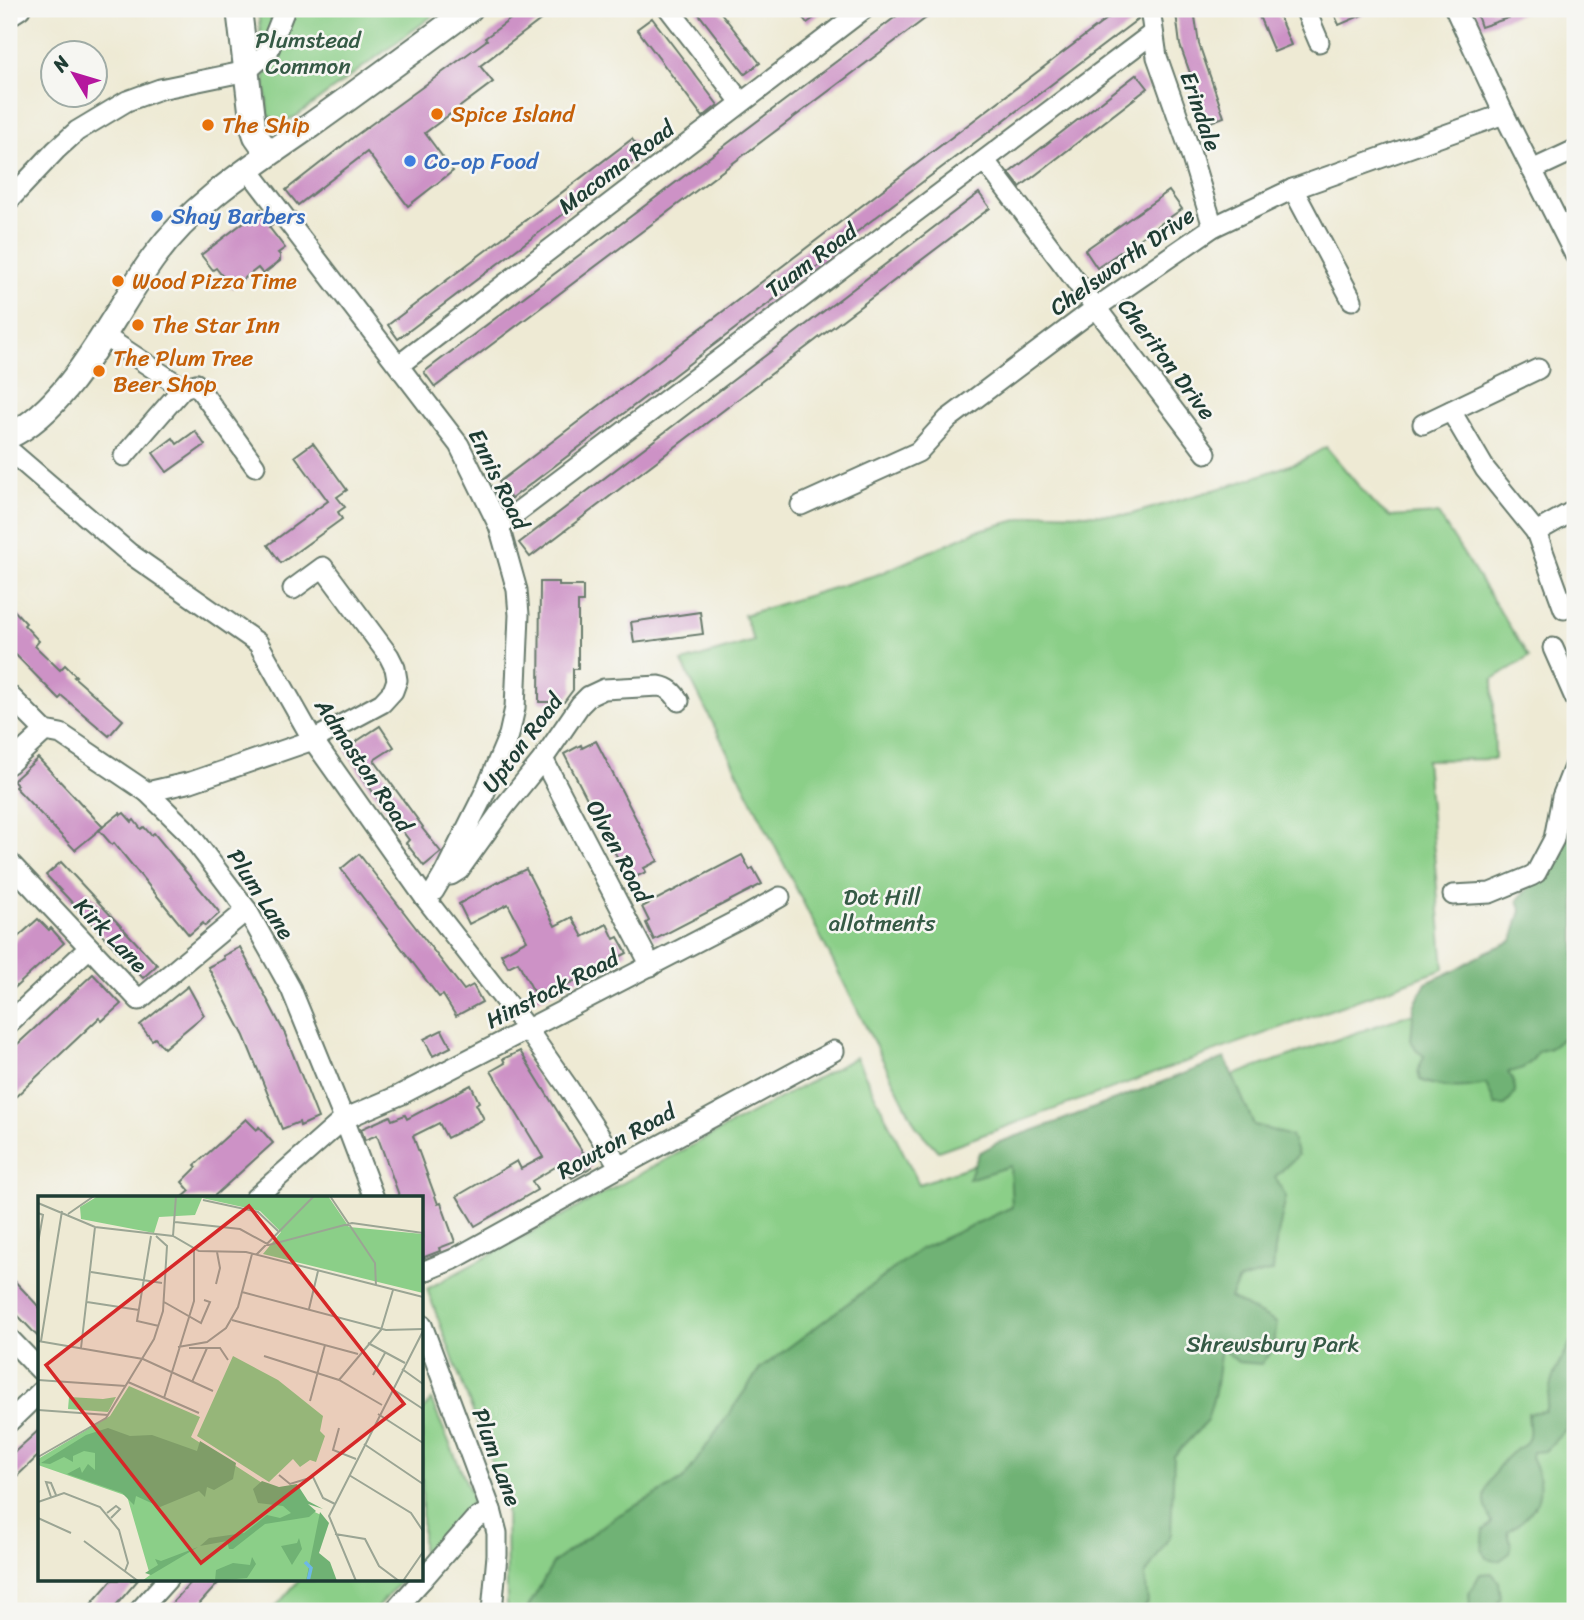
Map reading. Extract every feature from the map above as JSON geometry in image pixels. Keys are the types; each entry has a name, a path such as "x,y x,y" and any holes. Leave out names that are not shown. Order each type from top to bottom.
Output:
{"street":[{"path":"9,16 20,9"},
{"path":"239,9 253,127 268,153"},
{"path":"9,200 56,150 78,131 118,106 160,89 247,71 268,52 285,9"},
{"path":"9,436 31,423 67,386 104,336 154,257 199,209 268,153 470,9"},
{"path":"669,9 741,102"},
{"name":"Macoma Road","path":"399,365 864,9"},
{"name":"Erindale","path":"1150,9 1157,57 1213,227"},
{"path":"1305,9 1319,42"},
{"path":"1455,9 1575,255"},
{"name":"Tuam Road","path":"499,526 1153,33"},
{"name":"Chelsworth Drive","path":"801,505 918,452 947,418 1097,307 1213,227 1293,188 1504,114"},
{"path":"1532,170 1575,150"},
{"name":"Cheriton Drive","path":"985,161 1206,453"},
{"name":"Ennis Road","path":"247,169 459,445 499,526 517,590 519,615 515,708 509,735 484,794 444,874 434,891 425,898"},
{"path":"1293,188 1352,300"},
{"path":"104,336 183,388"},
{"path":"1423,424 1538,369"},
{"path":"124,456 183,388 196,384 255,466"},
{"path":"1451,411 1485,469 1536,532 1564,608"},
{"name":"Admaston Road","path":"9,450 129,553 258,643 313,740 425,898 568,1086 620,1167"},
{"path":"1536,532 1575,510"},
{"path":"147,792 191,782 313,740 382,703 393,691 397,680 389,656 323,566 293,589"},
{"path":"1552,648 1575,698"},
{"name":"Upton Road","path":"444,874 451,875 459,870 589,696 604,689 659,686 673,694"},
{"name":"Plum Lane","path":"9,695 45,731 61,734 147,792 188,832 247,910 291,989 373,1196"},
{"path":"9,764 45,731"},
{"name":"Olven Road","path":"543,759 651,966"},
{"path":"1453,895 1490,893 1536,873 1554,839 1562,797 1575,764"},
{"name":"Kirk Lane","path":"9,862 139,1000 247,910"},
{"name":"Hinstock Road","path":"257,1196 344,1119 400,1095 780,897"},
{"path":"9,1023 89,947"},
{"name":"Rowton Road","path":"424,1271 454,1259 834,1051"},
{"name":"Plum Lane","path":"424,1330 492,1510 497,1533 492,1611"},
{"path":"9,1338 38,1368"},
{"path":"9,1422 38,1394"},
{"path":"424,1578 474,1520 492,1510"},
{"path":"139,1611 165,1582"},
{"path":"394,1611 420,1582"}],"green space":[{"name":"Plumstead Common","path":"258,9 442,9 295,117 279,123 268,115"},
{"name":"Dot Hill allotments","path":"1326,447 1373,503 1390,517 1438,514 1529,657 1493,679 1495,759 1426,760 1444,969 938,1151 917,1128 682,662 754,641 744,615 879,574 976,531 1045,513 1128,515 1238,483 1301,461"},
{"path":"1567,838 1575,840 1575,1039 1563,1038 1554,1046 1538,1051 1526,1066 1508,1072 1515,1093 1505,1105 1495,1105 1486,1084 1453,1087 1420,1080 1418,1071 1424,1056 1416,1050 1411,1040 1414,1006 1426,983 1512,941 1521,910 1518,900 1553,864 1555,853"},
{"name":"Shrewsbury Park","path":"1575,957 1575,1611 507,1611 506,1501 427,1289 856,1057 919,1184"},
{"path":"1225,1058 1254,1125 1291,1136 1298,1155 1275,1177 1286,1197 1273,1271 1239,1280 1230,1298 1277,1323 1273,1349 1261,1364 1238,1362 1221,1347 1215,1392 1207,1421 1174,1456 1171,1534 1145,1576 1148,1603 1139,1611 1114,1608 1113,1611 526,1611 554,1562 615,1517 683,1480 760,1369 920,1249 1012,1207 1010,1166 969,1179 979,1153 997,1143"},
{"path":"1575,1335 1575,1406 1566,1421 1566,1429 1545,1451 1532,1452 1540,1490 1534,1508 1508,1531 1510,1553 1499,1561 1486,1558 1482,1550 1484,1530 1492,1523 1485,1504 1487,1488 1501,1463 1527,1441 1528,1413 1545,1411 1553,1377"},
{"path":"431,1400 474,1500 424,1556 424,1409"},
{"path":"1492,1573 1499,1582 1501,1598 1493,1611 1465,1611 1470,1604 1469,1594 1480,1574"},
{"path":"297,1582 400,1582 374,1611 272,1611"}],"building":[{"path":"524,9 555,9 480,66 493,82 425,133 453,171 408,206 367,152 298,205 286,190 487,40 485,38"},
{"path":"695,9 718,9 760,63 745,74"},
{"path":"796,9 827,9 807,23"},
{"path":"906,9 938,9 435,387 424,372"},
{"path":"1120,9 1130,9 1138,19 511,499 499,482"},
{"path":"1256,9 1276,9 1291,45 1274,52"},
{"path":"1332,9 1376,9 1339,25"},
{"path":"1475,9 1529,9 1529,11 1481,27"},
{"path":"1194,10 1199,44 1224,117 1208,123 1180,45 1176,13"},
{"path":"652,18 718,105 703,117 637,29"},
{"path":"1137,74 1148,88 1020,187 1009,173"},
{"path":"632,139 643,154 398,339 388,325"},
{"path":"1169,191 1182,209 1097,268 1085,250"},
{"path":"979,193 990,208 530,557 519,543"},
{"path":"261,209 273,225 269,227 285,248 278,253 280,261 263,274 258,268 232,288 201,255"},
{"path":"195,431 205,445 167,472 153,453 173,438 177,444"},
{"path":"313,443 347,490 337,497 345,507 338,512 342,519 281,563 268,545 328,501 295,456"},
{"path":"540,582 559,582 559,586 583,586 583,602 578,602 578,669 573,669 573,690 564,702 539,702"},
{"path":"9,605 39,641 35,646 60,670 65,665 76,676 74,677 123,720 109,736 62,696 59,699 9,648"},
{"path":"700,612 703,634 634,643 631,622"},
{"path":"380,726 394,747 374,760 441,852 424,866 406,843 409,840 364,780 345,749"},
{"path":"596,741 658,861 644,868 646,872 629,880 564,754"},
{"path":"38,758 103,827 75,850 15,787 17,785 13,781"},
{"path":"120,813 124,813 132,822 134,820 141,829 144,827 151,835 154,833 220,913 189,935 114,843 112,845 99,830"},
{"path":"359,854 464,990 473,985 482,1002 456,1016 443,995 439,997 341,869"},
{"path":"742,855 762,884 654,940 642,907"},
{"path":"61,862 157,965 143,978 46,875"},
{"path":"526,869 555,926 572,917 583,937 607,924 614,939 618,937 627,953 538,1000 518,962 508,967 501,954 527,940 508,904 469,924 459,904"},
{"path":"38,919 49,930 51,928 64,943 9,993 9,945"},
{"path":"240,947 285,1034 318,1118 300,1126 299,1122 282,1129 244,1036 208,967"},
{"path":"93,974 121,1004 102,1021 99,1018 9,1103 9,1052"},
{"path":"188,986 204,1015 164,1048 155,1038 152,1040 140,1025"},
{"path":"442,1030 451,1047 433,1056 424,1039"},
{"path":"520,1051 592,1167 572,1178 562,1163 532,1181 537,1190 475,1226 457,1196 517,1161 521,1169 543,1157 491,1071 505,1063 503,1059"},
{"path":"471,1085 479,1102 476,1104 484,1119 447,1138 439,1123 413,1136 455,1242 424,1257 424,1196 399,1196 377,1135 365,1140 361,1129 390,1116 392,1120 405,1115 407,1119"},
{"path":"246,1119 257,1130 259,1127 273,1143 214,1196 184,1196 190,1191 182,1182 197,1167 195,1165"},
{"path":"9,1275 38,1306 38,1337 9,1306"},
{"path":"38,1431 38,1456 9,1484 9,1457"},
{"path":"110,1582 136,1582 111,1611 85,1611"},
{"path":"191,1582 219,1582 193,1611 165,1611"}],"place":[{"name":"Spice Island","path":"437,114"},
{"name":"The Ship","path":"208,125"},
{"name":"Co-op Food","path":"410,161"},
{"name":"Shay Barbers","path":"157,216"},
{"name":"Wood Pizza Time","path":"118,281"},
{"name":"The Star Inn","path":"138,325"},
{"name":"The Plum Tree Beer Shop","path":"99,371"}]}
